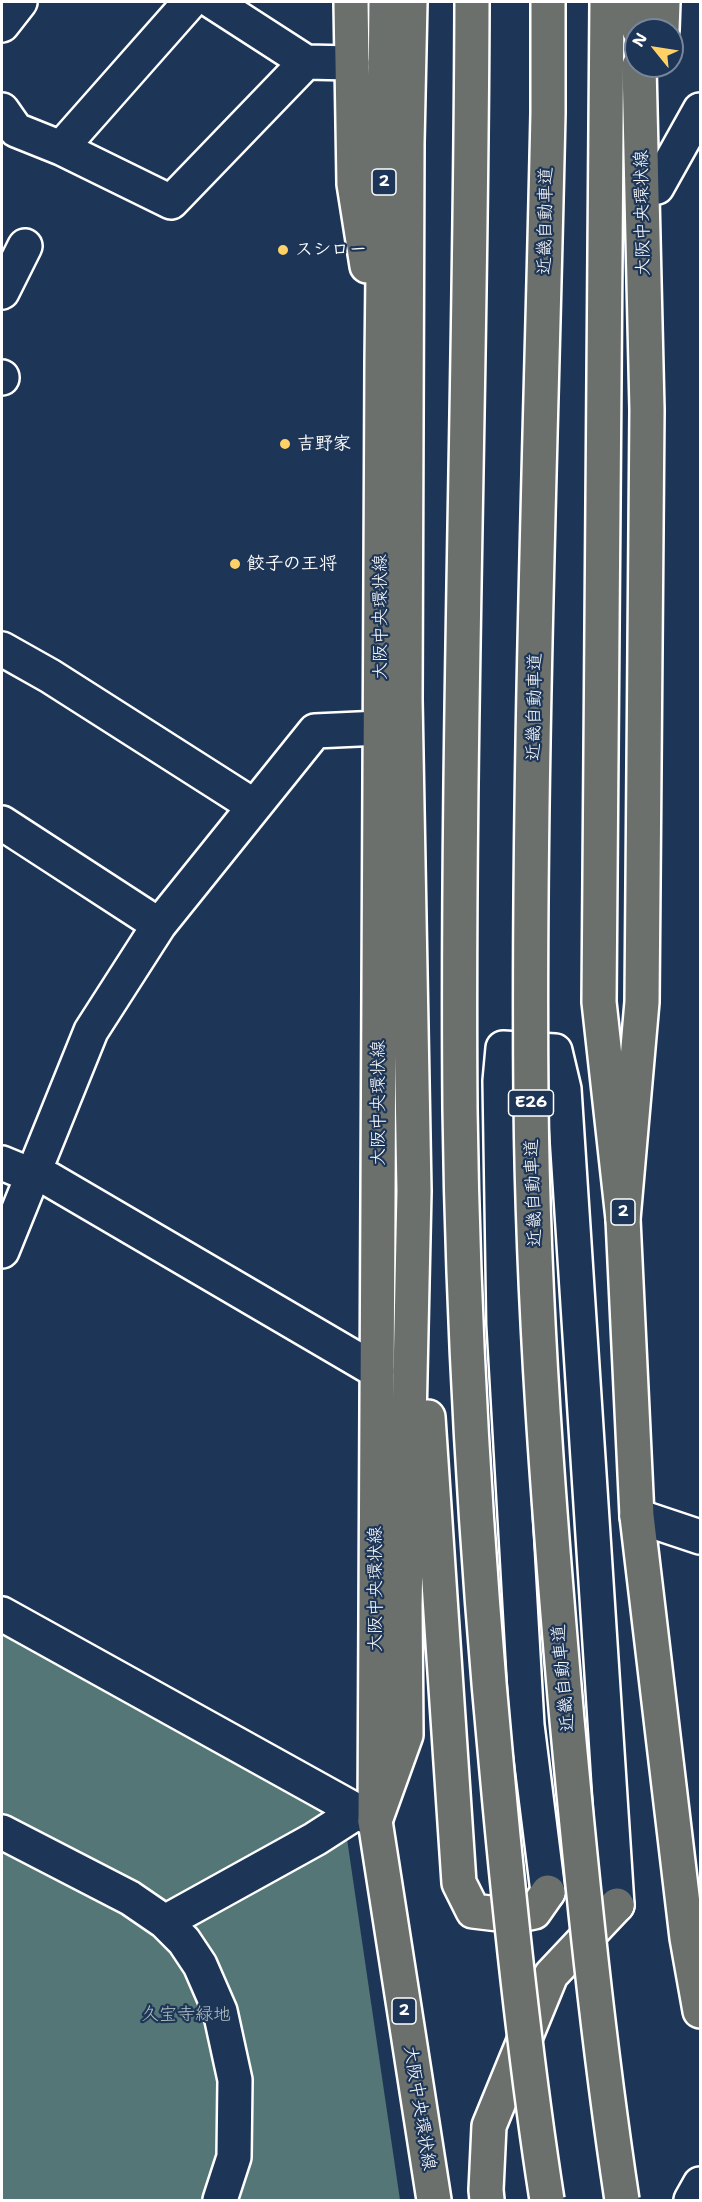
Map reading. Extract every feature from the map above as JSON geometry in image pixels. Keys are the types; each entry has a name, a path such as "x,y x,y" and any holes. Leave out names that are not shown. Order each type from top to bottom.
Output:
{"main road":[{"path":"351,2 354,184 382,363"},
{"name":"大阪中央環状線","path":"386,2 377,1371 366,1816 434,2200"},
{"path":"366,1816 406,1735 405,1605 414,1191 405,699 407,155 410,2"},
{"path":"472,2 461,826 460,1087 468,1379 483,1626 506,1878 547,2200"},
{"name":"近畿自動車道","path":"549,2 532,822 531,1104 541,1375 559,1626 581,1873 610,2125 622,2200"},
{"path":"607,2 599,1002 623,1219"},
{"path":"638,2 639,18"},
{"path":"662,18 663,2"},
{"name":"大阪中央環状線","path":"639,78 647,410 642,1002 623,1219 637,1515 687,1938 700,2011"},
{"name":"2","path":"647,410 661,78"},
{"path":"414,1191 459,1883 473,1911 515,1916 534,1912 548,1892"},
{"path":"487,2200 489,2126 551,1975 617,1905"}],"street":[{"path":"2,25 20,2"},
{"path":"61,148 190,2"},
{"path":"213,2 306,62 352,63"},
{"path":"2,110 16,130 61,148 171,202 306,62"},
{"path":"657,187 700,111"},
{"path":"2,292 25,246"},
{"path":"2,649 50,676 254,806"},
{"path":"2,1250 16,1169 91,1031 159,925 315,731 380,728"},
{"path":"2,823 159,925"},
{"path":"548,1892 527,1725 505,1336 500,1081 503,1048 555,1051 564,1089 617,1905"},
{"path":"16,1169 49,1179 377,1371"},
{"path":"637,1515 700,1537"},
{"path":"2,1614 366,1816"},
{"path":"165,1922 315,1839 366,1816"},
{"path":"2,1832 130,1898 165,1922 184,1941 200,1965 220,2011 235,2080 234,2157 220,2200"},
{"path":"691,2200 700,2184"}],"green space":[{"name":"久宝寺緑地","path":"2,1632 333,1816 346,1832 400,2200 2,2200"}],"place":[{"name":"スシロー","path":"283,250"},
{"name":"吉野家","path":"285,444"},
{"name":"餃子の王将","path":"235,564"}]}
